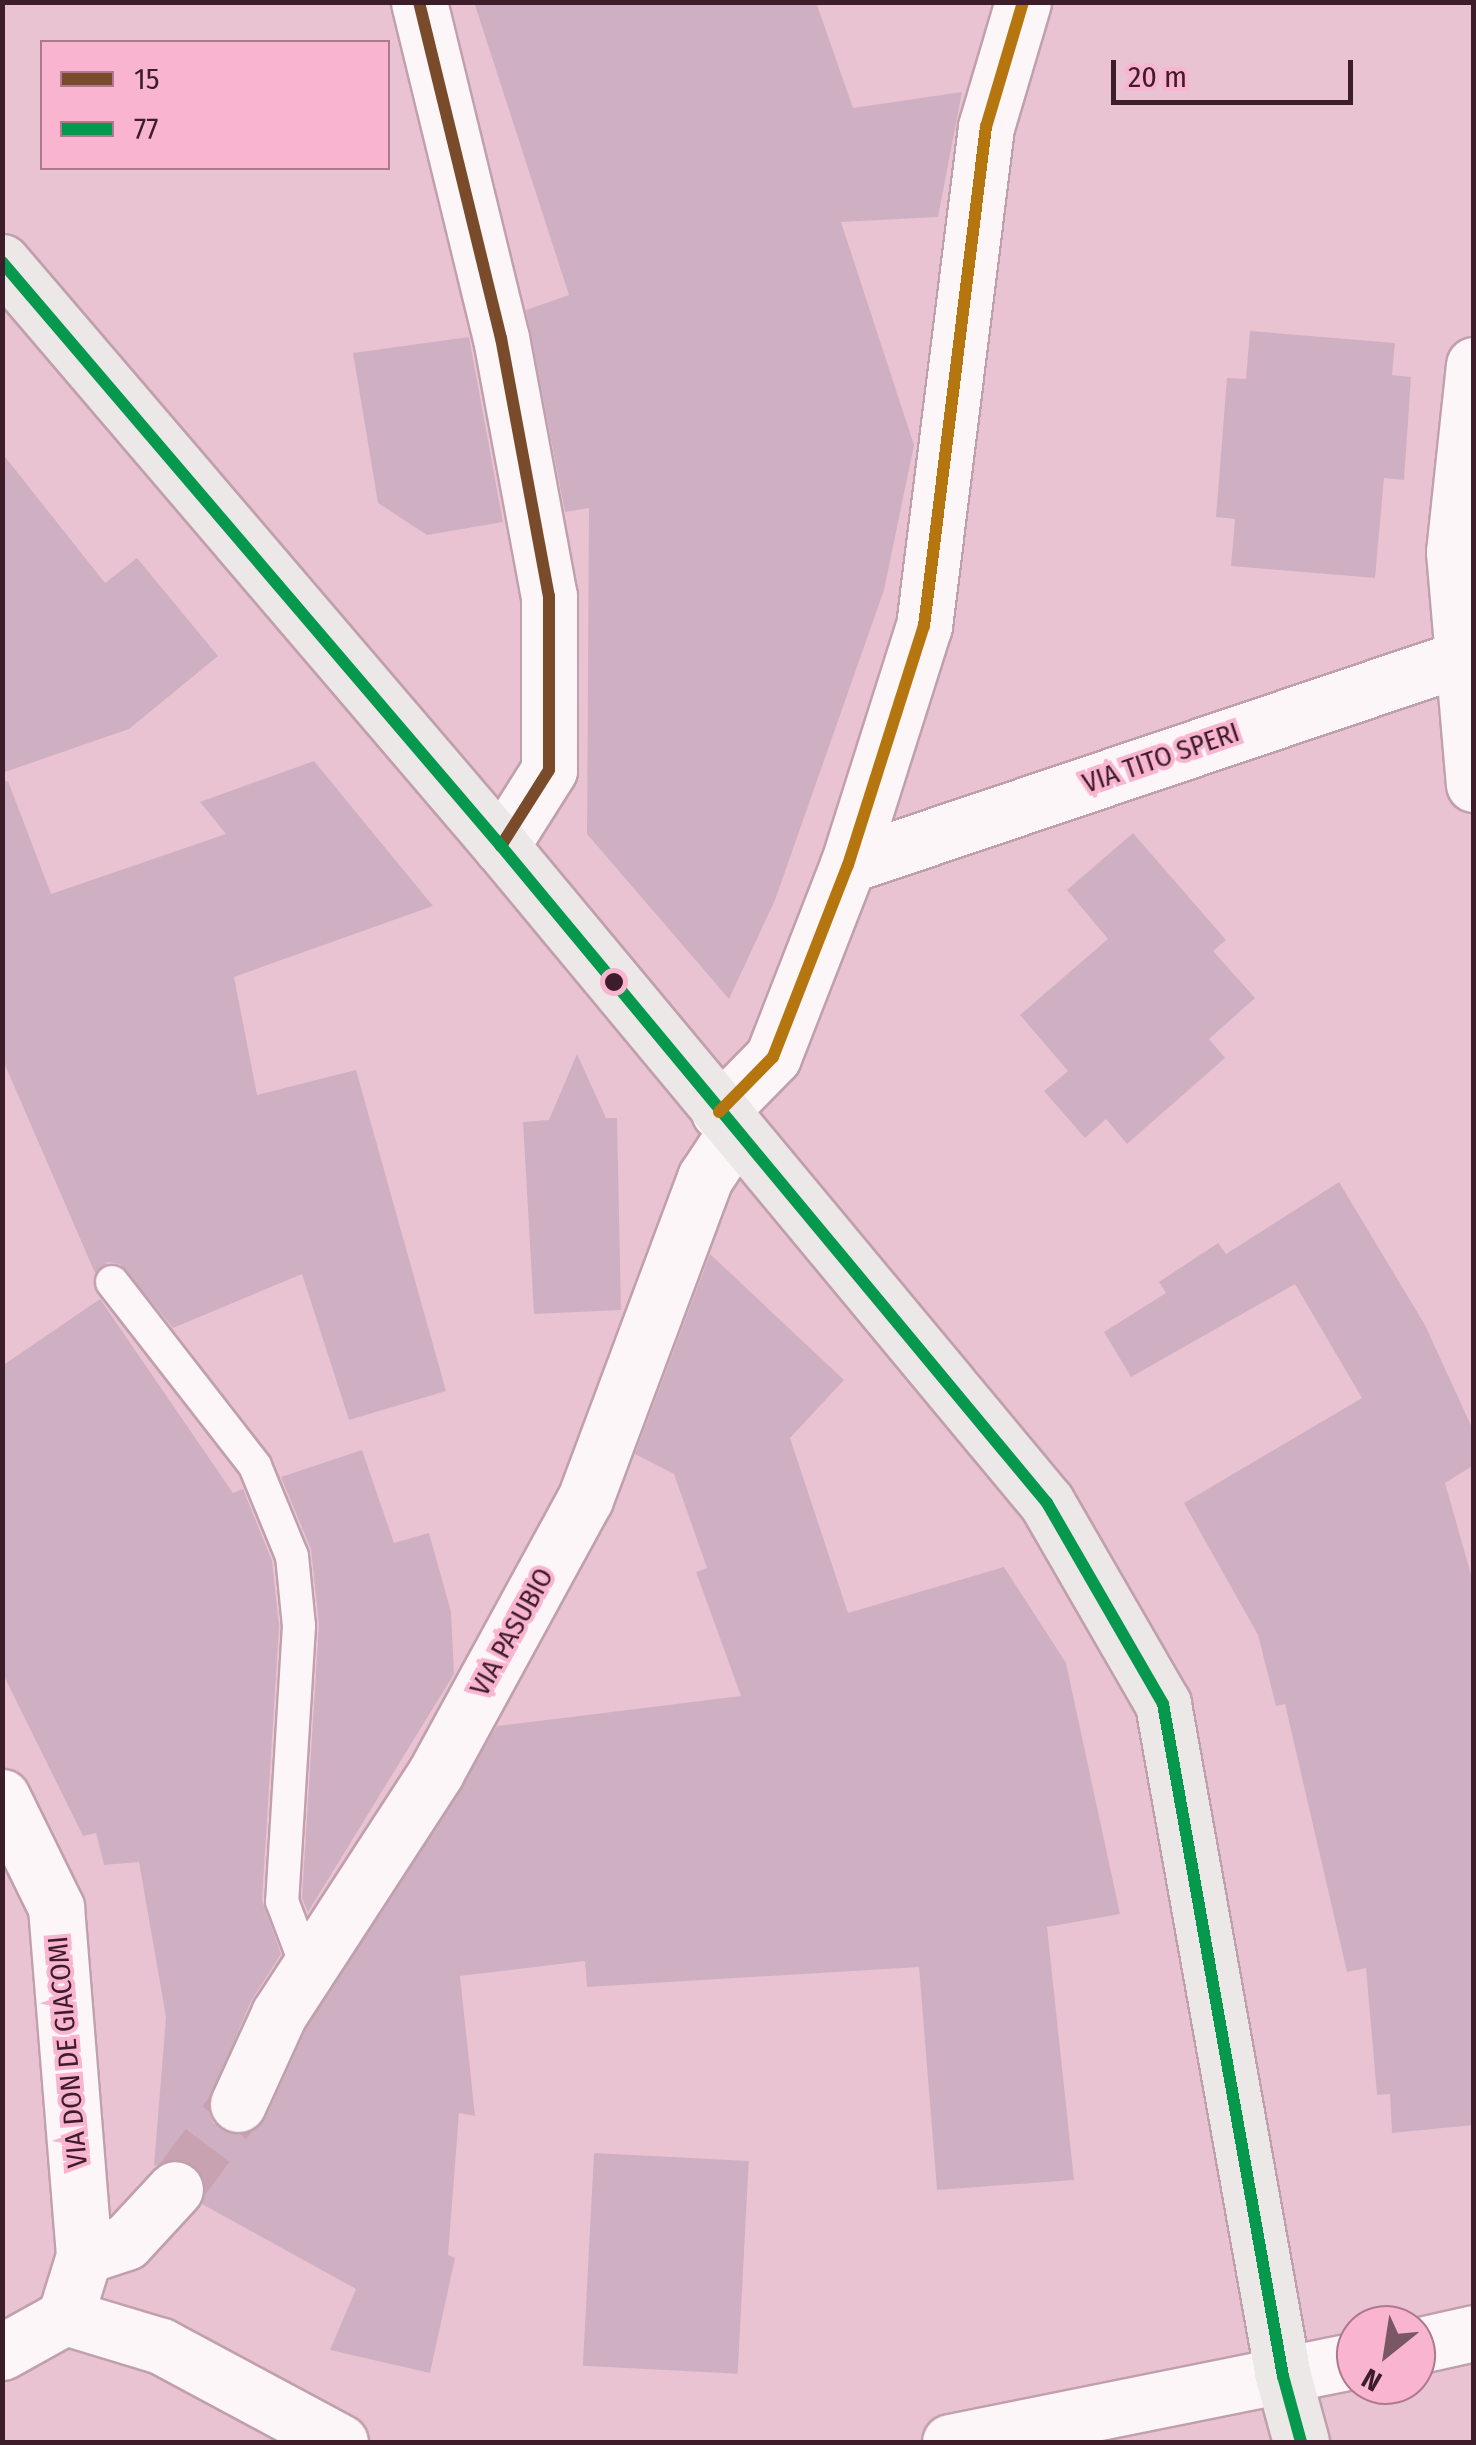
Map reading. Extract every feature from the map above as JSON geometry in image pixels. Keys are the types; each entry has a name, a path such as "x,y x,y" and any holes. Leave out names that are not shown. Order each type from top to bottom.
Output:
{"main road":[{"path":"2,262 500,846 726,1123 1046,1503 1163,1704 1283,2376 1302,2442"}],"street":[{"path":"419,2 502,338 549,596 549,770 500,846"},
{"name":"VIA PASUBIO","path":"238,2104 279,2014 436,1772 585,1499 726,1123 773,1058 848,865 924,626 986,127 1023,2"},
{"path":"1474,365 1454,552 1467,655 1474,784"},
{"name":"VIA TITO SPERI","path":"848,865 1467,655"},
{"name":"VIA DON DE GIACOMI","path":"2,1797 56,1907 84,2256 66,2317"},
{"path":"84,2256 126,2242 175,2189"},
{"path":"2,2352 66,2317 161,2346 340,2442"},
{"path":"1436,2342 1474,2334"},
{"path":"950,2442 1336,2364"}],"lane":[{"path":"112,1282 255,1466 292,1556 300,1626 282,1901 308,1970"}],"building":[{"path":"474,2 816,2 853,108 962,92 938,217 841,222 914,445 884,590 775,900 729,999 587,834 589,508 565,512 526,310 569,295"},
{"path":"1250,331 1395,343 1392,375 1411,377 1404,480 1384,478 1375,578 1231,566 1235,519 1216,517 1227,378 1246,379"},
{"path":"469,337 503,522 427,535 378,503 353,353"},
{"path":"2,453 105,583 137,558 218,656 129,729 2,773"},
{"path":"314,761 433,906 234,977 257,1095 356,1070 446,1391 349,1420 302,1274 173,1328 120,1264 108,1262 95,1273 2,1058 2,782 8,781 51,894 226,834 200,802"},
{"path":"1133,833 1226,940 1213,951 1255,998 1209,1039 1225,1058 1127,1144 1106,1119 1085,1138 1044,1091 1068,1071 1020,1015 1108,939 1067,890"},
{"path":"577,1054 606,1118 617,1118 621,1310 534,1314 523,1122 549,1120"},
{"path":"1339,1182 1425,1325 1474,1432 1474,1465 1445,1483 1474,1585 1474,2125 1392,2133 1390,2094 1377,2095 1366,1968 1347,1972 1285,1704 1276,1706 1258,1635 1184,1503 1362,1398 1295,1284 1131,1377 1104,1332 1166,1293 1159,1282 1218,1243 1226,1254"},
{"path":"710,1254 844,1380 790,1438 848,1613 1004,1567 1066,1663 1120,1914 1047,1927 1074,2180 937,2190 919,1967 587,1987 585,1961 460,1976 475,2116 459,2113 448,2255 455,2258 430,2373 330,2350 356,2289 202,2204 205,2181 195,2166 181,2158 154,2166 166,2017 139,1862 104,1865 96,1833 83,1836 2,1672 2,1366 100,1299 233,1493 243,1489 272,1561 279,1626 262,1900 281,1954 251,2001 207,2106 213,2123 242,2135 266,2117 306,2029 497,1726 741,1696 696,1572 707,1568 674,1474 635,1454"},
{"path":"362,1450 394,1543 429,1533 451,1612 454,1674 308,1912 302,1898 319,1624 311,1549 281,1477"},
{"path":"594,2153 749,2161 738,2374 583,2366"}],"tunnel":[{"path":"175,2189 238,2104"}],"transit line":[{"name":"15","path":"419,2 501,338 549,596 549,770 501,846"},
{"path":"719,1112 773,1057 848,865 924,626 986,127 1023,2"},
{"name":"77","path":"2,262 501,846 1047,1503 1163,1704 1283,2376 1301,2442"}]}
